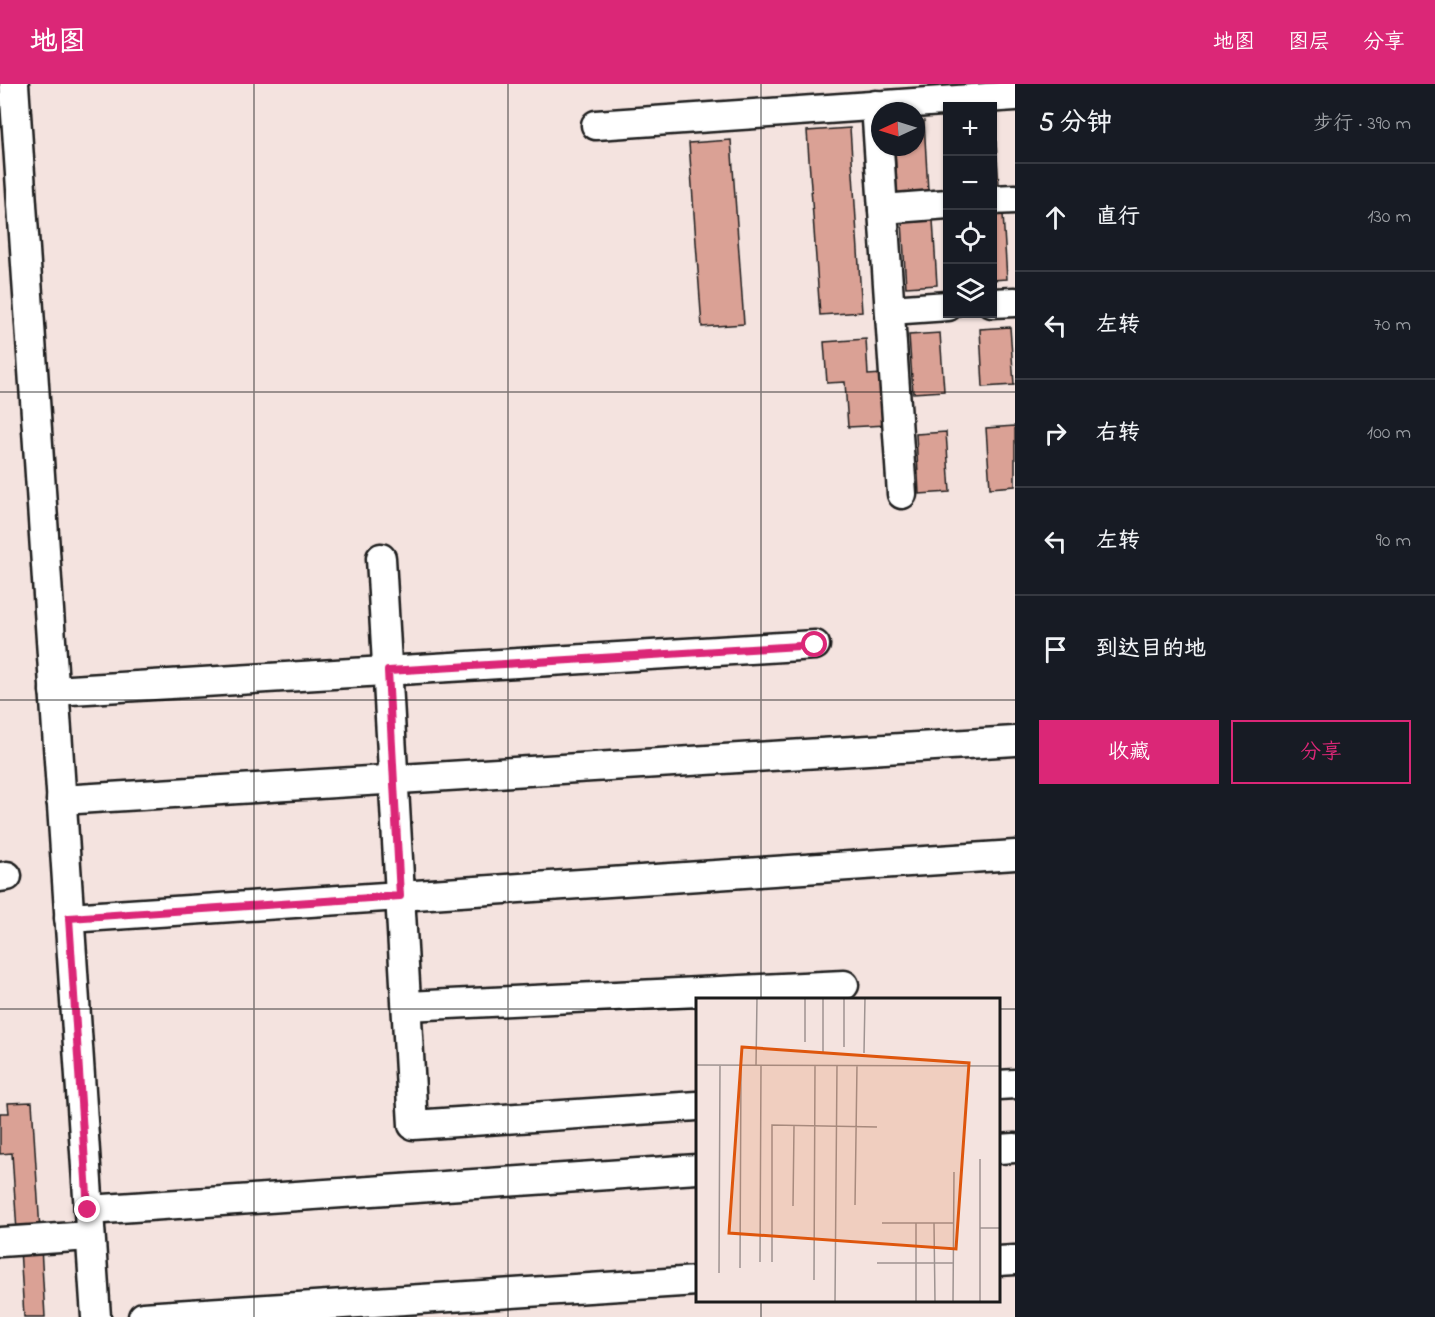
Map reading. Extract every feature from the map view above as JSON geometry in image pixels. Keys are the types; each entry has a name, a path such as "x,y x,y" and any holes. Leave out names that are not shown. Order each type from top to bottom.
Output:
{"street":[{"path":"14,84 96,1317"},
{"path":"922,102 1015,96"},
{"path":"596,124 871,105"},
{"path":"879,156 902,494"},
{"path":"997,201 1015,199"},
{"path":"883,209 943,204"},
{"path":"997,303 1015,302"},
{"path":"890,310 943,306"},
{"path":"381,558 413,1125 696,1106"},
{"path":"54,692 815,645"},
{"path":"61,800 1015,741"},
{"path":"69,918 1015,855"},
{"path":"407,1006 844,985"},
{"path":"1000,1085 1015,1084"},
{"path":"1000,1149 1015,1148"},
{"path":"0,1242 89,1223 696,1169"},
{"path":"1000,1261 1015,1260"},
{"path":"142,1317 696,1281"}],"building":[{"path":"850,128 862,312 820,315 807,131"},
{"path":"925,138 928,191 897,193 895,156 925,156"},
{"path":"731,140 744,324 702,327 689,143"},
{"path":"997,157 999,185 997,185"},
{"path":"1003,214 1007,279 997,280 997,215"},
{"path":"933,220 937,285 906,287 902,222"},
{"path":"1010,327 1014,385 983,387 980,329"},
{"path":"940,333 944,391 913,393 909,335"},
{"path":"866,339 868,375 883,374 887,425 848,427 845,382 827,383 824,342"},
{"path":"1015,426 1015,486 990,488 986,428"},
{"path":"946,432 950,492 919,494 916,434"},
{"path":"32,1102 40,1231 17,1232 12,1153 0,1154 0,1113 9,1113 8,1103"},
{"path":"41,1247 45,1317 24,1317 20,1248"}],"route":[{"path":"88,1210 69,918 400,896 388,671 815,645"}]}
